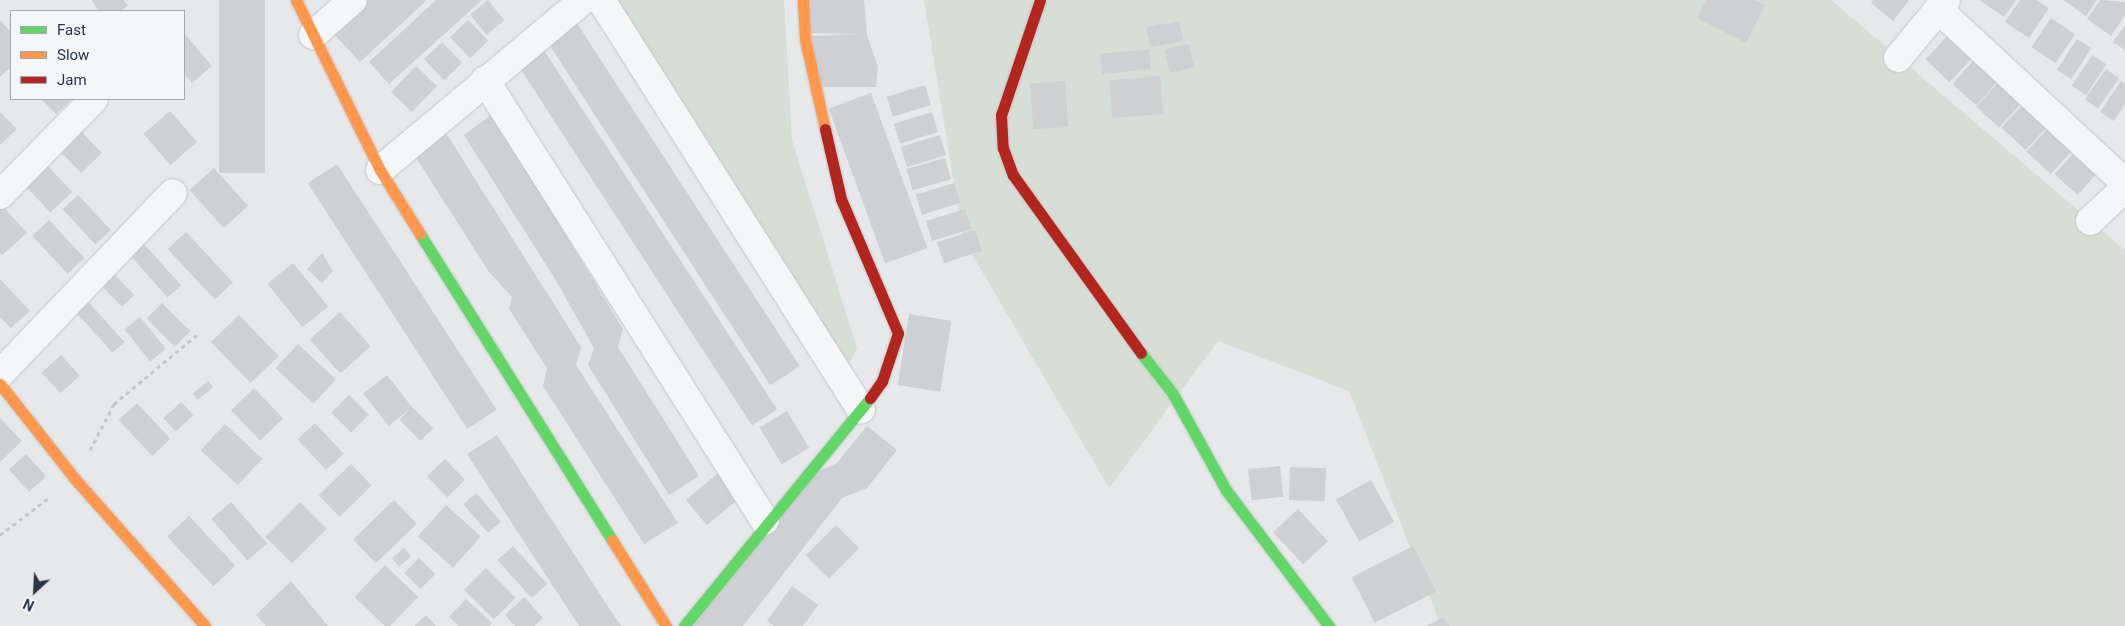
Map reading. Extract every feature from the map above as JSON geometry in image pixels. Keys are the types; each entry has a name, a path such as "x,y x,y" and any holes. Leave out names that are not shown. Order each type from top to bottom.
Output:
{"street":[{"path":"296,0 380,170 666,626"},
{"path":"313,35 353,0"},
{"path":"380,170 485,80 583,0"},
{"path":"601,0 861,410"},
{"path":"684,626 765,522 861,410 882,381 898,332 841,199 804,39 803,0"},
{"path":"1040,0 1002,115 1003,148 1013,175 1074,265 1173,394 1226,490 1330,626"},
{"path":"1898,58 1942,4 2125,183"},
{"path":"485,80 765,522"},
{"path":"0,195 93,100"},
{"path":"2090,221 2125,188"},
{"path":"0,374 173,193"},
{"path":"0,384 75,479 205,626"}],"path":[{"path":"0,535 75,479 114,404 199,333"}],"shaded area":[{"path":"616,0 784,0 792,140 857,348 847,367"},
{"path":"924,0 1831,0 2125,250 2125,626 1441,626 1349,391 1218,341 1109,488 963,239"}],"building":[{"path":"92,0 123,0 128,5 122,10 97,10"},
{"path":"219,0 265,0 265,173 219,173"},
{"path":"367,0 427,0 360,62 332,32"},
{"path":"436,0 482,0 389,84 369,62"},
{"path":"488,0 504,20 486,35 470,14"},
{"path":"808,0 864,0 867,35 878,67 876,87 820,87 811,36 858,34 808,33"},
{"path":"1706,0 1754,0 1765,5 1746,43 1697,18"},
{"path":"1873,0 1909,0 1893,21 1871,3"},
{"path":"1979,0 2016,0 2004,17"},
{"path":"2020,0 2036,0 2049,8 2029,38 2005,22"},
{"path":"2063,0 2097,0 2086,16"},
{"path":"2100,0 2125,2 2125,15 2111,36 2087,19"},
{"path":"571,14 800,366 770,385 542,33"},
{"path":"2051,18 2075,34 2055,63 2031,47"},
{"path":"0,20 10,31 10,68 0,77"},
{"path":"468,20 488,41 470,58 450,37"},
{"path":"1179,21 1183,41 1150,47 1147,27"},
{"path":"2125,25 2125,50 2113,42"},
{"path":"1952,31 1976,54 1950,82 1925,60"},
{"path":"185,34 212,66 192,83 185,75"},
{"path":"2077,39 2091,48 2071,79 2057,70"},
{"path":"538,41 777,409 752,426 513,57"},
{"path":"442,42 462,63 444,80 424,59"},
{"path":"1189,44 1194,67 1170,73 1165,49"},
{"path":"1149,49 1151,69 1102,74 1100,54"},
{"path":"1978,55 2002,76 1977,105 1952,84"},
{"path":"2092,55 2106,64 2086,95 2072,86"},
{"path":"416,66 437,86 412,112 391,92"},
{"path":"2106,69 2119,78 2098,108 2085,99"},
{"path":"1160,76 1163,114 1113,118 1109,80"},
{"path":"2003,77 2026,98 1999,127 1976,107"},
{"path":"1065,81 1068,127 1033,129 1030,83"},
{"path":"2121,81 2125,84 2125,104 2114,121 2100,112"},
{"path":"925,85 931,105 893,117 887,97"},
{"path":"871,93 927,248 885,263 829,108"},
{"path":"2028,99 2052,122 2026,150 2001,128"},
{"path":"42,100 71,100 56,114"},
{"path":"170,111 197,142 170,165 144,134"},
{"path":"0,112 17,129 0,145"},
{"path":"932,112 938,132 900,144 894,124"},
{"path":"492,114 623,329 618,347 699,476 669,495 588,365 594,348 555,279 464,135"},
{"path":"2053,123 2077,146 2051,174 2026,152"},
{"path":"77,127 102,153 81,173 56,147"},
{"path":"446,133 581,347 576,365 678,523 644,544 543,386 547,368 509,309 512,297 489,272 413,153"},
{"path":"940,135 946,155 907,167 901,147"},
{"path":"2080,146 2103,167 2078,195 2055,174"},
{"path":"945,158 951,179 913,190 907,169"},
{"path":"337,164 497,410 467,429 308,183"},
{"path":"47,165 72,192 50,213 25,185"},
{"path":"214,168 248,206 224,228 189,190"},
{"path":"954,183 960,203 922,215 916,195"},
{"path":"78,195 111,230 95,244 63,209"},
{"path":"0,203 27,233 2,255 0,253"},
{"path":"965,209 971,229 932,241 926,221"},
{"path":"49,220 84,258 68,274 32,236"},
{"path":"975,230 982,251 944,263 937,242"},
{"path":"186,232 233,282 215,300 168,249"},
{"path":"143,243 181,285 168,297 130,255"},
{"path":"322,253 333,271 322,283 307,269"},
{"path":"293,263 328,307 303,327 267,284"},
{"path":"112,272 134,295 122,307 100,284"},
{"path":"0,279 30,311 11,328 0,317"},
{"path":"83,296 124,342 113,353 71,307"},
{"path":"162,303 190,331 175,347 146,319"},
{"path":"340,312 371,346 340,374 310,339"},
{"path":"909,314 951,321 940,392 898,385"},
{"path":"239,315 279,356 251,383 211,342"},
{"path":"140,317 166,349 150,361 124,330"},
{"path":"298,344 336,379 314,404 275,368"},
{"path":"61,355 80,376 60,393 42,372"},
{"path":"387,375 412,407 389,426 363,393"},
{"path":"208,381 213,387 198,400 193,394"},
{"path":"254,388 283,418 260,440 231,410"},
{"path":"349,395 369,415 351,432 331,413"},
{"path":"181,402 193,415 176,432 163,418"},
{"path":"137,403 170,439 152,456 119,420"},
{"path":"412,407 433,428 420,441 399,420"},
{"path":"787,411 809,448 782,464 760,427"},
{"path":"0,418 22,441 0,462"},
{"path":"315,423 344,454 326,470 297,439"},
{"path":"225,424 262,459 238,485 200,450"},
{"path":"867,426 897,450 867,488 842,498 743,626 693,626 811,474 836,464"},
{"path":"497,435 621,626 579,626 467,454"},
{"path":"26,454 46,476 29,492 9,469"},
{"path":"445,459 465,480 447,497 427,476"},
{"path":"351,464 372,486 339,517 319,495"},
{"path":"1280,466 1283,497 1251,500 1248,469"},
{"path":"1290,467 1326,468 1325,501 1289,500"},
{"path":"718,473 739,498 707,525 686,500"},
{"path":"1371,480 1394,522 1359,541 1336,499"},
{"path":"476,493 501,522 488,533 463,504"},
{"path":"394,500 417,524 376,563 353,540"},
{"path":"231,502 267,544 247,561 211,519"},
{"path":"300,502 327,529 292,564 265,537"},
{"path":"446,505 481,536 453,568 418,536"},
{"path":"1298,509 1328,541 1303,564 1273,532"},
{"path":"189,516 235,566 213,586 167,536"},
{"path":"836,525 859,548 829,579 806,555"},
{"path":"513,546 547,584 532,598 497,560"},
{"path":"1413,546 1436,591 1375,623 1352,577"},
{"path":"404,548 411,556 399,567 392,558"},
{"path":"419,558 435,574 420,589 404,573"},
{"path":"385,565 418,597 390,626 385,626 354,597"},
{"path":"486,568 516,598 494,620 464,590"},
{"path":"291,581 328,626 266,626 256,615"},
{"path":"792,586 818,605 803,626 774,626 767,621"},
{"path":"524,597 543,618 534,626 515,626 505,615"},
{"path":"466,599 492,623 490,626 459,626 449,617"},
{"path":"426,615 436,626 414,626"},
{"path":"1444,617 1449,626 1426,626"}],"traffic: fast":[{"path":"420,234 612,540"},
{"path":"1141,353 1173,394 1226,490 1329,626"},
{"path":"684,626 870,398"}],"traffic: slow":[{"path":"296,0 380,170 420,234"},
{"path":"803,0 805,39 825,129"},
{"path":"0,384 75,479 205,626"},
{"path":"612,540 666,626"}],"traffic: jam":[{"path":"1040,0 1001,115 1003,148 1013,175 1141,353"},
{"path":"825,129 841,199 898,333 882,381 870,398"}]}
